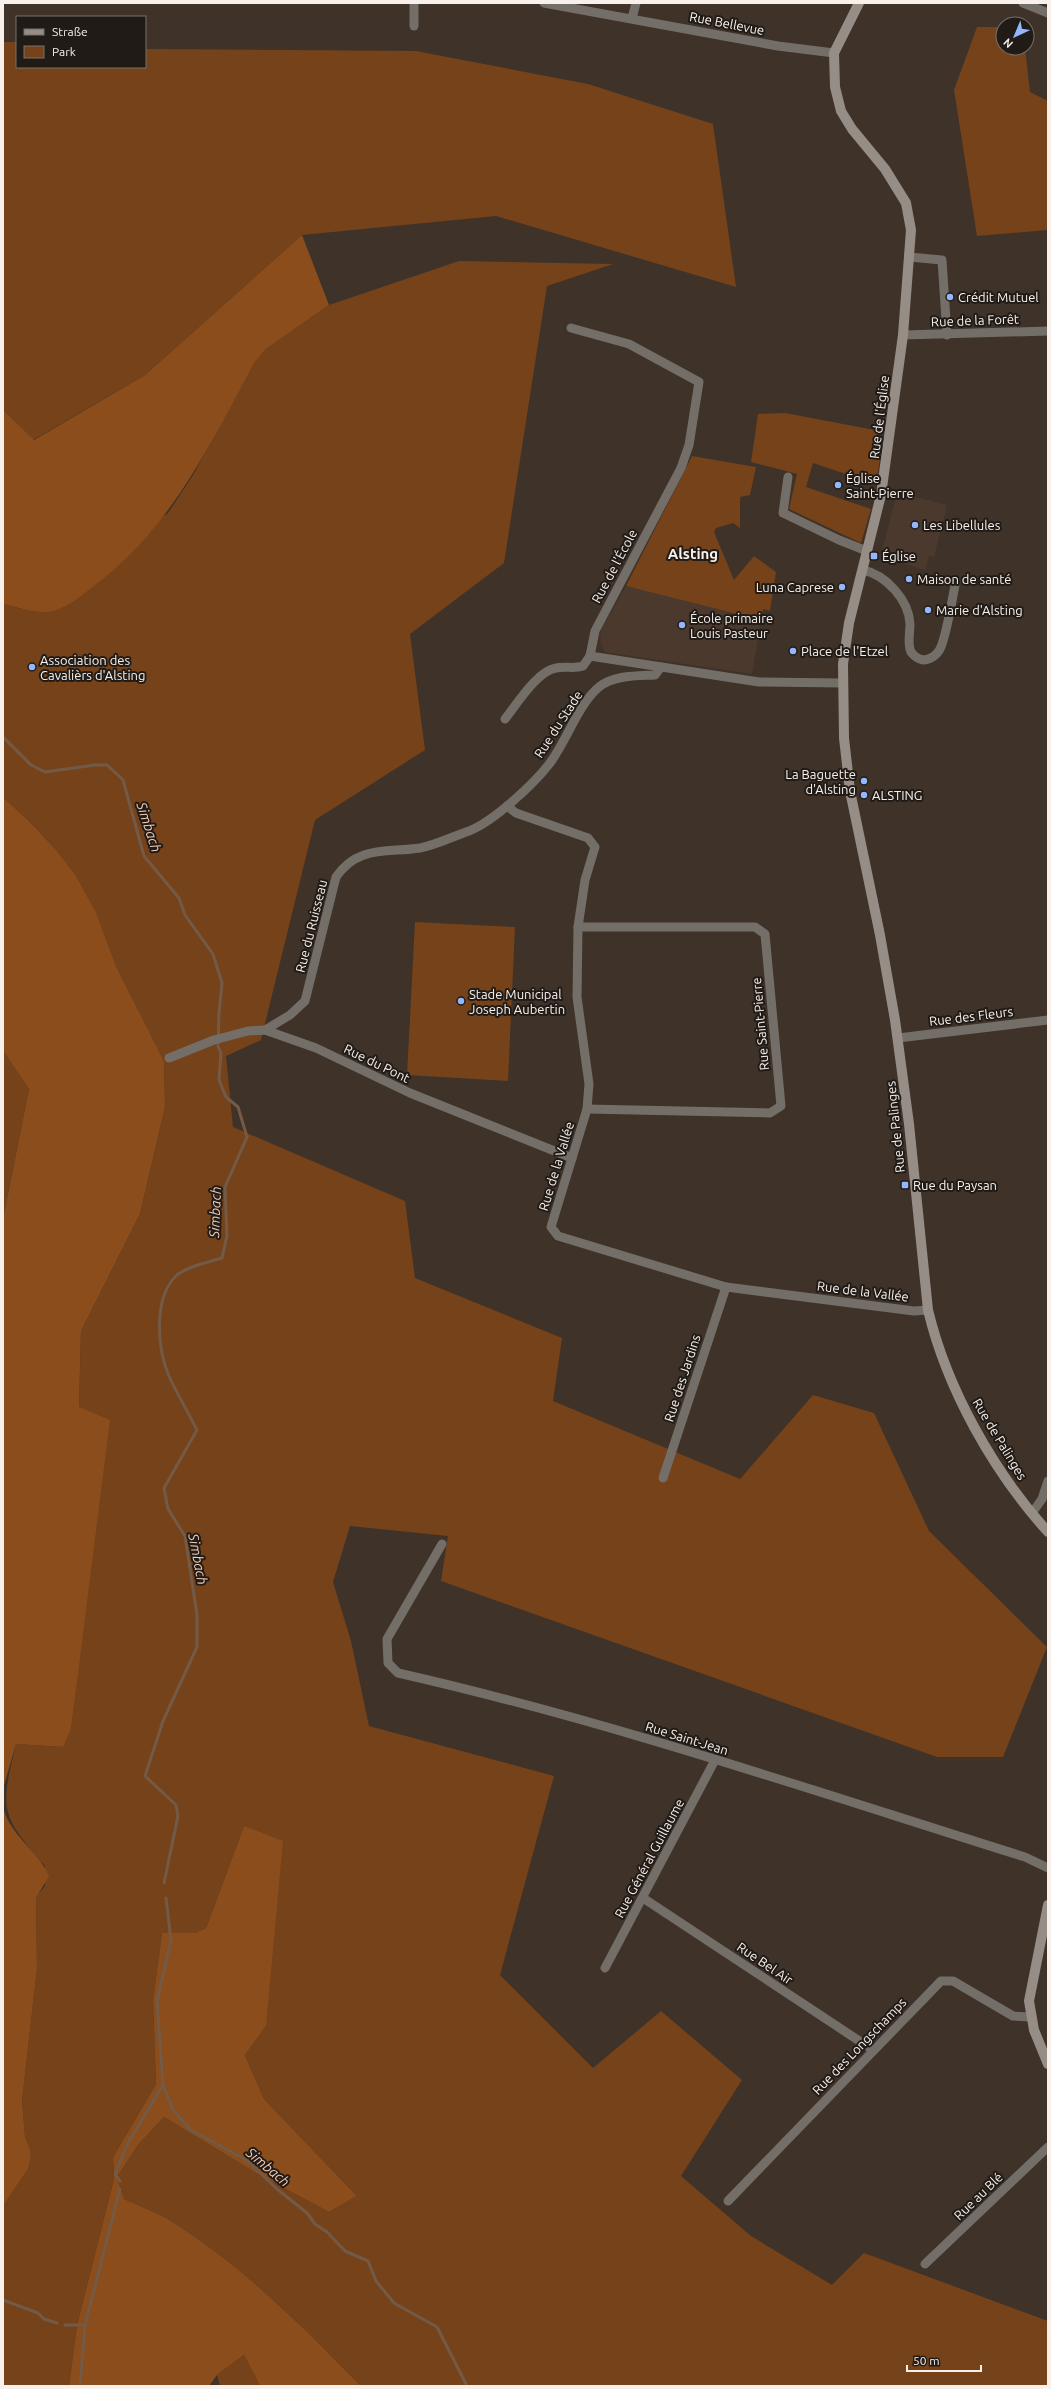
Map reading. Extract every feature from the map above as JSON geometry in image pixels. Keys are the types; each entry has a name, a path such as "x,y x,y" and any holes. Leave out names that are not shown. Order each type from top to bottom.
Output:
{"main road":[{"path":"834,53 859,3"},
{"name":"Rue de l'Église","path":"834,53 835,87 841,111 852,129 886,169 906,203 911,230 903,335 882,495 850,623 842,683 844,738"},
{"name":"Rue de Palinges","path":"844,738 850,791 880,935 898,1038 909,1124 928,1310 938,1347 969,1416 994,1458 1032,1513 1048,1532"},
{"path":"1048,1906 1030,1985 1030,2017 1048,2064"}],"street":[{"path":"414,3 414,26"},
{"name":"Rue Bellevue","path":"544,3 778,46 834,53"},
{"path":"632,18 636,3"},
{"path":"1023,3 1048,13"},
{"path":"909,257 942,260 947,334"},
{"name":"Rue de l'École","path":"571,328 628,344 699,382 687,455 595,631 590,656"},
{"name":"Rue de la Forêt","path":"903,335 1048,330"},
{"path":"788,477 783,513 839,540 867,551"},
{"path":"863,570 872,572 884,580 902,601 909,618 909,646 911,651 919,659 925,660 936,655 942,645 956,581"},
{"path":"505,719 543,672 556,667 573,669 583,666 590,656 759,682 842,683"},
{"name":"Rue du Stade","path":"507,806 550,763 583,707 600,686 620,677 655,675 661,667"},
{"name":"Rue du Ruisseau","path":"265,1030 290,1015 305,1001 323,924 336,877 345,864 375,851 421,848 472,830 507,806"},
{"name":"Rue de la Vallée","path":"507,806 516,813 588,838 594,847 585,880 578,927 577,997 589,1084 587,1109 551,1227 558,1236 726,1287 914,1311 928,1310"},
{"name":"Rue Saint-Pierre","path":"578,927 755,927 765,934 781,1106 770,1113 587,1109"},
{"name":"Rue des Fleurs","path":"898,1038 1048,1020"},
{"name":"Rue du Pont","path":"169,1058 218,1039 248,1031 265,1030 316,1048 410,1093 572,1158"},
{"name":"Rue des Jardins","path":"663,1478 726,1287"},
{"path":"1032,1513 1042,1499 1048,1482"},
{"name":"Rue Saint-Jean","path":"442,1544 387,1639 388,1663 398,1673 493,1694 715,1760 1025,1857 1048,1868"},
{"name":"Rue Général Guillaume","path":"605,1968 715,1760"},
{"name":"Rue Bel Air","path":"643,1898 873,2050"},
{"name":"Rue des Longschamps","path":"728,2200 940,1981 952,1981 1013,2016 1030,2017"},
{"name":"Rue au Blé","path":"925,2264 1048,2147"}],"shaded area":[{"path":"302,235 329,305 266,349 255,362 205,453 168,511 122,562 76,600 60,609 49,612 28,610 3,604 3,410 34,440 145,375"},
{"name":"Les Libellules","path":"897,492 947,505 934,557 929,556 925,570 881,556"},
{"name":"École primaire Louis Pasteur","path":"626,586 761,620 752,674 605,652 600,641 601,630"},
{"path":"3,797 32,824 57,851 75,874 96,912 116,966 164,1061 165,1107 140,1214 81,1331 79,1407 110,1420 71,1729 63,1747 16,1744 3,1789 3,1219 29,1089 3,1051"},
{"path":"3,1807 18,1835 38,1858 49,1876 36,1898 37,1969 22,2101 25,2136 30,2149 31,2158 28,2169 3,2206"},
{"path":"244,1826 283,1841 266,2026 245,2055 264,2099 357,2196 329,2212 256,2173 164,2117 138,2145 117,2177 124,2199 166,2218 219,2254 244,2274 292,2318 361,2386 260,2386 244,2355 217,2375 209,2386 69,2386 77,2325 114,2179 113,2157 156,2084 153,2000 162,1933 195,1933 206,1928"}],"green space":[{"path":"977,27 995,27 995,56 1026,56 1030,92 1048,101 1048,230 977,236 954,90"},
{"path":"3,42 16,42 16,68 146,68 146,49 416,51 588,84 713,124 736,287 496,216 302,235 145,375 33,440 3,410"},
{"path":"459,261 613,264 547,286 504,563 410,634 425,750 315,820 261,1040 226,1056 233,1127 405,1201 415,1278 562,1338 553,1401 740,1479 813,1395 874,1413 929,1531 1047,1647 1003,1757 937,1757 441,1581 448,1536 350,1526 333,1582 351,1641 369,1726 554,1776 500,1975 593,2068 661,2011 742,2080 681,2176 751,2236 832,2285 864,2253 1048,2321 1048,2386 361,2386 316,2340 244,2274 219,2254 166,2218 124,2199 117,2177 138,2145 164,2117 256,2173 329,2212 357,2196 264,2099 245,2055 266,2026 244,1826 206,1928 195,1933 162,1933 153,2000 156,2084 113,2157 114,2179 77,2325 69,2386 3,2386 3,2206 28,2169 31,2158 30,2149 25,2136 22,2101 37,1969 36,1897 45,1886 45,1866 30,1849 12,1822 8,1811 6,1798 7,1784 16,1744 62,1747 71,1729 83,1623 79,1407 81,1331 140,1214 165,1107 164,1061 116,966 96,912 75,874 57,851 32,824 3,797 3,604 23,609 168,513 193,475 255,362 266,349 329,305"},
{"path":"785,413 880,431 877,457 880,459 876,484 813,463 806,487 871,509 861,543 789,509 797,474 751,462 758,414"},
{"path":"692,456 756,467 750,495 740,497 740,528 733,523 716,528 714,532 734,580 754,556 776,572 770,611 763,609 761,620 626,586"},
{"name":"Stade Municipal Joseph Aubertin","path":"415,922 515,927 508,1081 407,1075"},
{"path":"3,1051 29,1089 3,1219"},
{"path":"244,2355 260,2386 220,2386 217,2375"}],"waterway":[{"name":"Simbach","path":"3,737 31,765 45,772 95,765 107,765 123,780 144,856 179,898 185,915 213,954 222,983 219,1013 218,1046 221,1053 219,1080 226,1097 238,1107 247,1137 225,1187 227,1236 222,1258 193,1267 177,1275 169,1285 164,1296 161,1309 160,1338 165,1365 172,1383 197,1430 164,1488 168,1509 185,1536 197,1615 197,1647 163,1721 145,1776 176,1805 178,1816 164,1883"},
{"name":"Simbach","path":"166,1898 171,1940 157,2001 163,2085 173,2110 191,2130 248,2161 277,2189 307,2213 315,2224 327,2232 345,2251 368,2261 376,2281 394,2303 437,2327 467,2386"},
{"path":"120,2181 115,2174 128,2143 163,2085"},
{"path":"80,2386 85,2325 120,2189"},
{"path":"3,2300 38,2313 44,2319 57,2323"},
{"path":"65,2325 85,2325"}],"place":[{"name":"Crédit Mutuel","path":"950,297"},
{"name":"Église Saint-Pierre","path":"838,485"},
{"name":"Les Libellules","path":"915,525"},
{"name":"Église","path":"874,556"},
{"name":"Maison de santé","path":"909,579"},
{"name":"Luna Caprese","path":"842,587"},
{"name":"Marie d'Alsting","path":"928,610"},
{"name":"École primaire Louis Pasteur","path":"682,625"},
{"name":"Place de l'Etzel","path":"793,651"},
{"name":"Association des Cavalièrs d'Alsting","path":"32,667"},
{"name":"La Baguette d'Alsting","path":"864,781"},
{"name":"ALSTING","path":"864,795"},
{"name":"Stade Municipal Joseph Aubertin","path":"461,1001"},
{"name":"Rue du Paysan","path":"905,1185"}],"district":[{"name":"Alsting","path":"693,554"}]}
